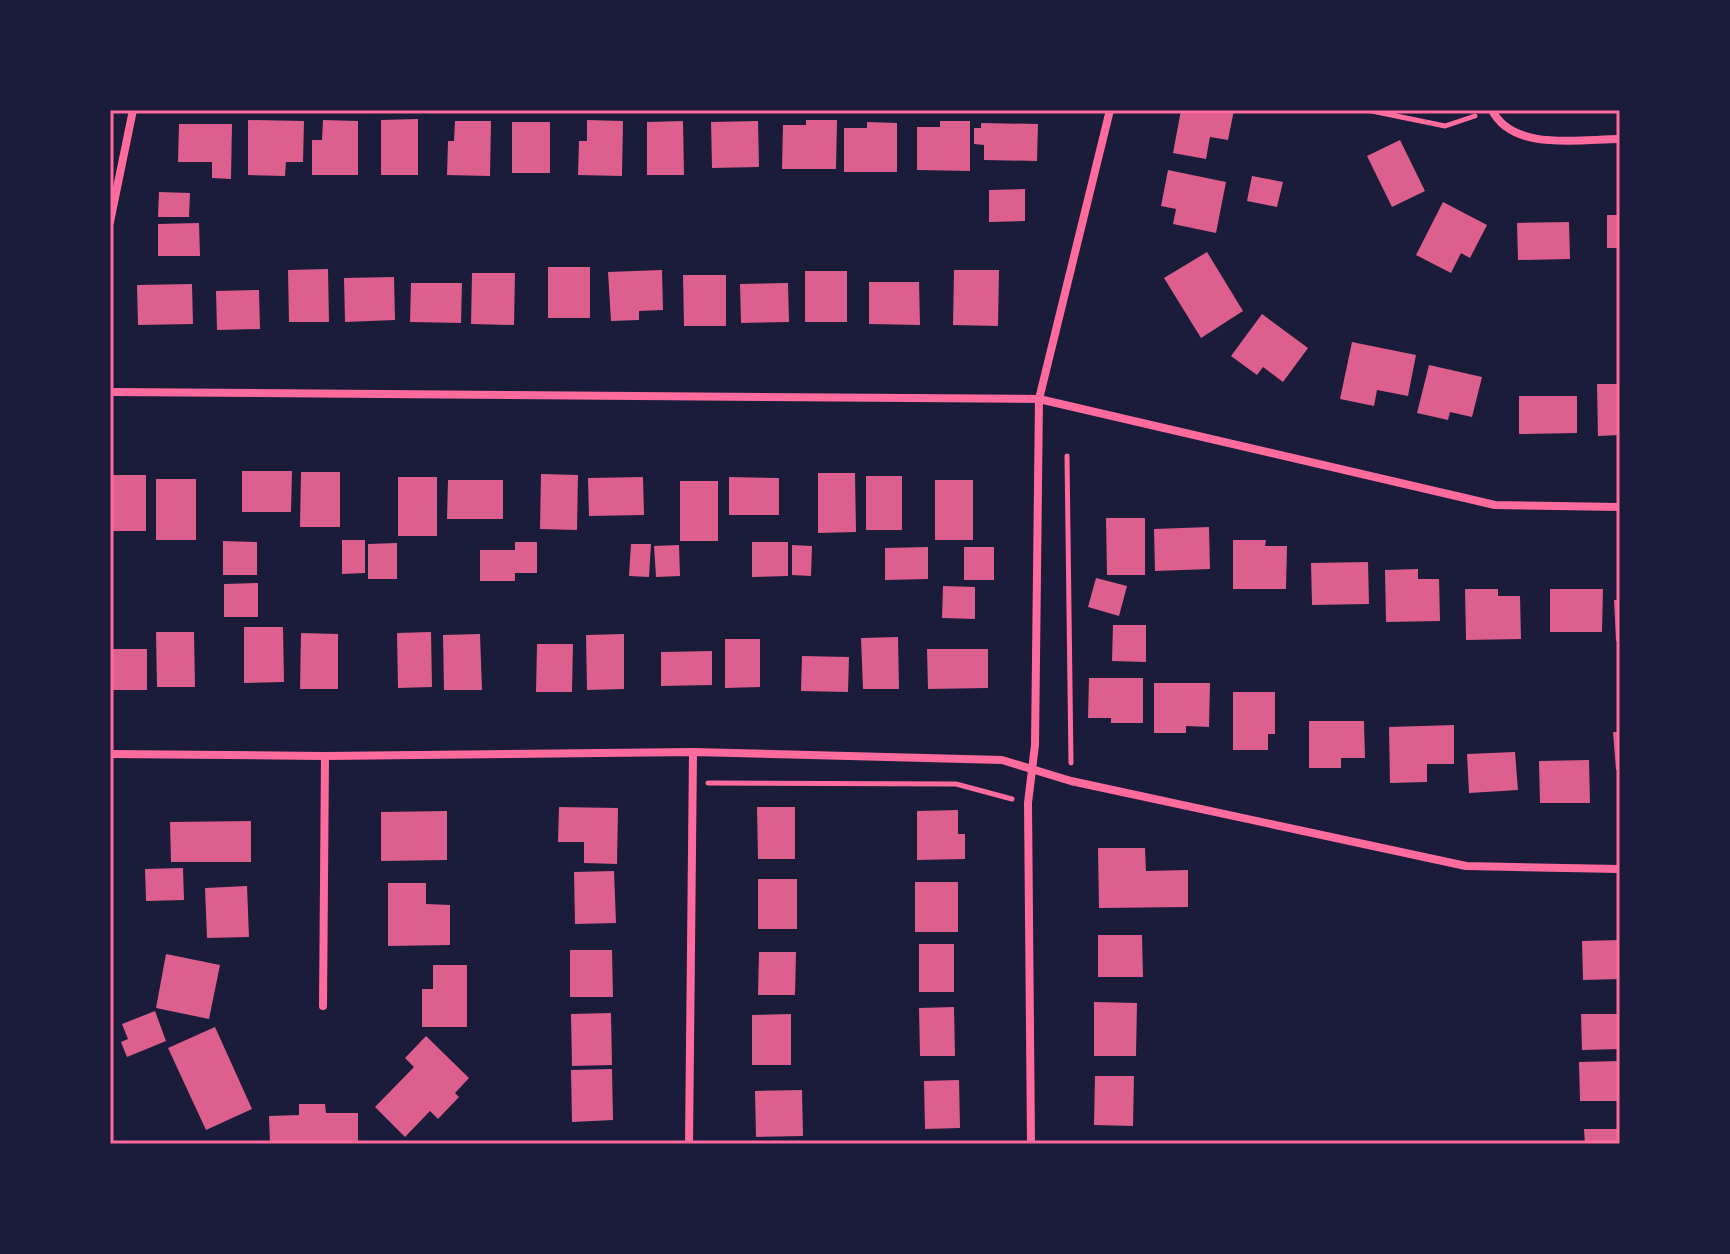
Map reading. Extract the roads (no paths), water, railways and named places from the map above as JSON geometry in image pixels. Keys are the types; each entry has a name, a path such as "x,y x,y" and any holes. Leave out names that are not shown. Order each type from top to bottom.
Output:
{"street":[{"path":"110,222 133,110"},
{"path":"1031,1144 1028,803 1033,771 1039,399 1110,110"},
{"path":"1492,110 1504,127 1524,137 1620,139"},
{"path":"110,392 1039,399 1495,505 1620,507"},
{"path":"689,1144 693,752"},
{"path":"110,754 325,756 693,752 1002,760 1071,781 1466,866 1620,869"},
{"path":"323,1006 325,756"}]}
